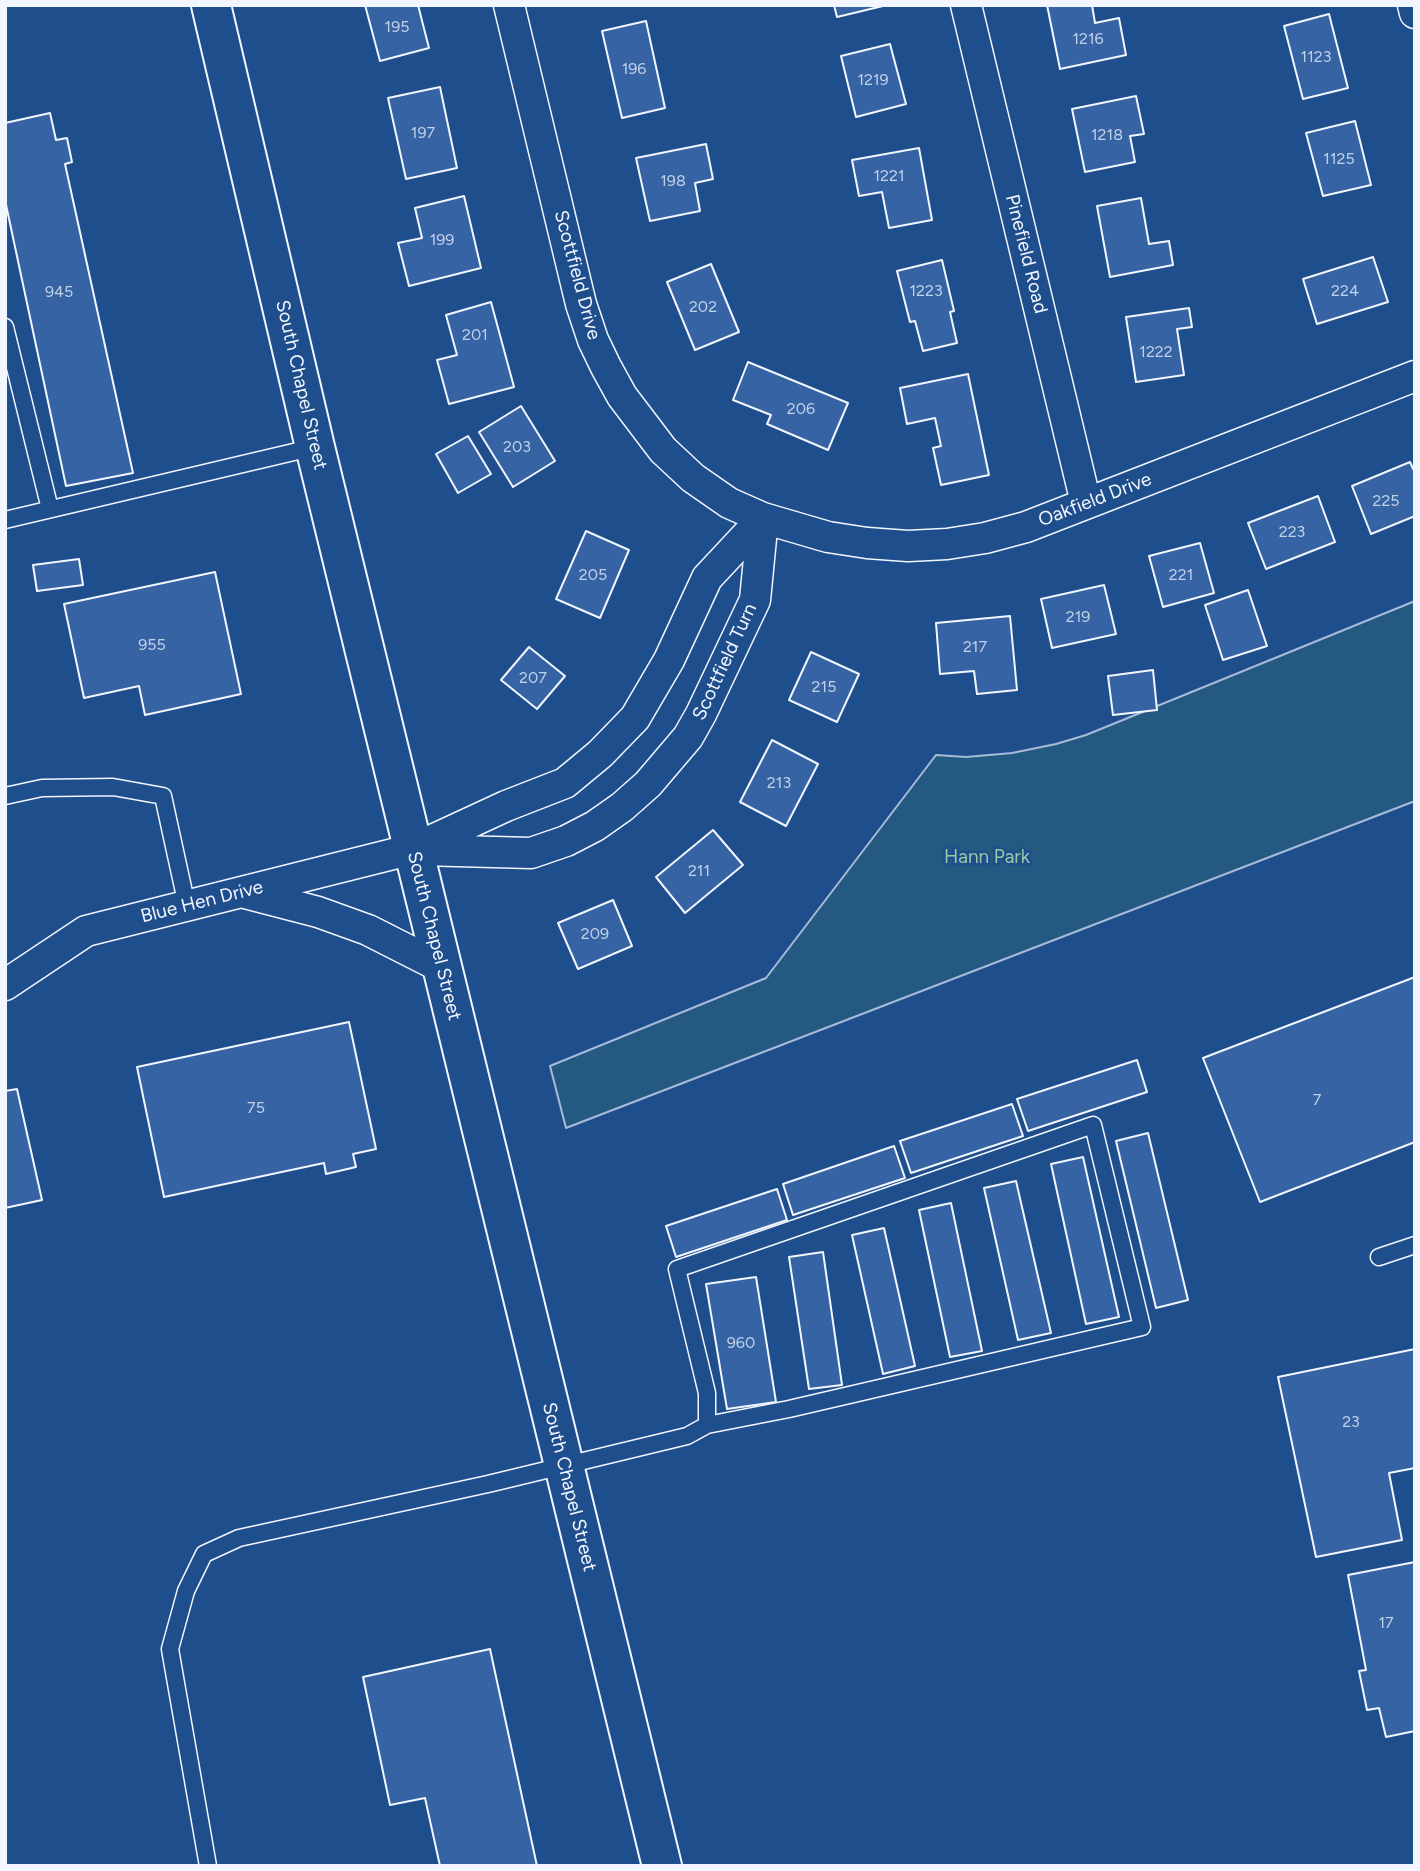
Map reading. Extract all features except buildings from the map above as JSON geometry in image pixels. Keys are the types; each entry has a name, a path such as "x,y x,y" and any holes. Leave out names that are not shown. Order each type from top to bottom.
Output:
{"main road":[{"name":"South Chapel Street","path":"211,5 441,967 662,1866"}],"street":[{"name":"Scottfield Drive","path":"509,5 581,304 593,340 606,367 622,396 663,450 693,478 720,496 763,518"},
{"name":"Pinefield Road","path":"966,5 1086,502"},
{"path":"1413,5 1415,13"},
{"name":"Oakfield Drive","path":"763,518 828,537 867,543 908,546 985,538 1026,527 1415,376"},
{"name":"Scottfield Turn","path":"413,849 531,853 566,841 595,826 648,784 688,737 755,600 763,518"},
{"path":"413,849 506,806 565,783 608,746 635,718 651,692 707,578 763,518"},
{"name":"Blue Hen Drive","path":"5,985 86,931 413,849"},
{"path":"241,892 318,912 368,930 441,967"}],"lane":[{"path":"5,327 50,509"},
{"path":"5,520 315,447"},
{"path":"5,796 43,788 113,786 163,796 187,906"},
{"path":"208,1866 170,1649 186,1591 204,1554 239,1538 687,1436 707,1425 789,1409 1142,1327 1093,1125 677,1269 707,1392 707,1425"},
{"path":"1379,1257 1415,1245"}],"green space":[{"name":"Hann Park","path":"1415,601 1415,801 566,1128 550,1066 766,978 936,755 966,757 1012,753 1086,735"}]}
